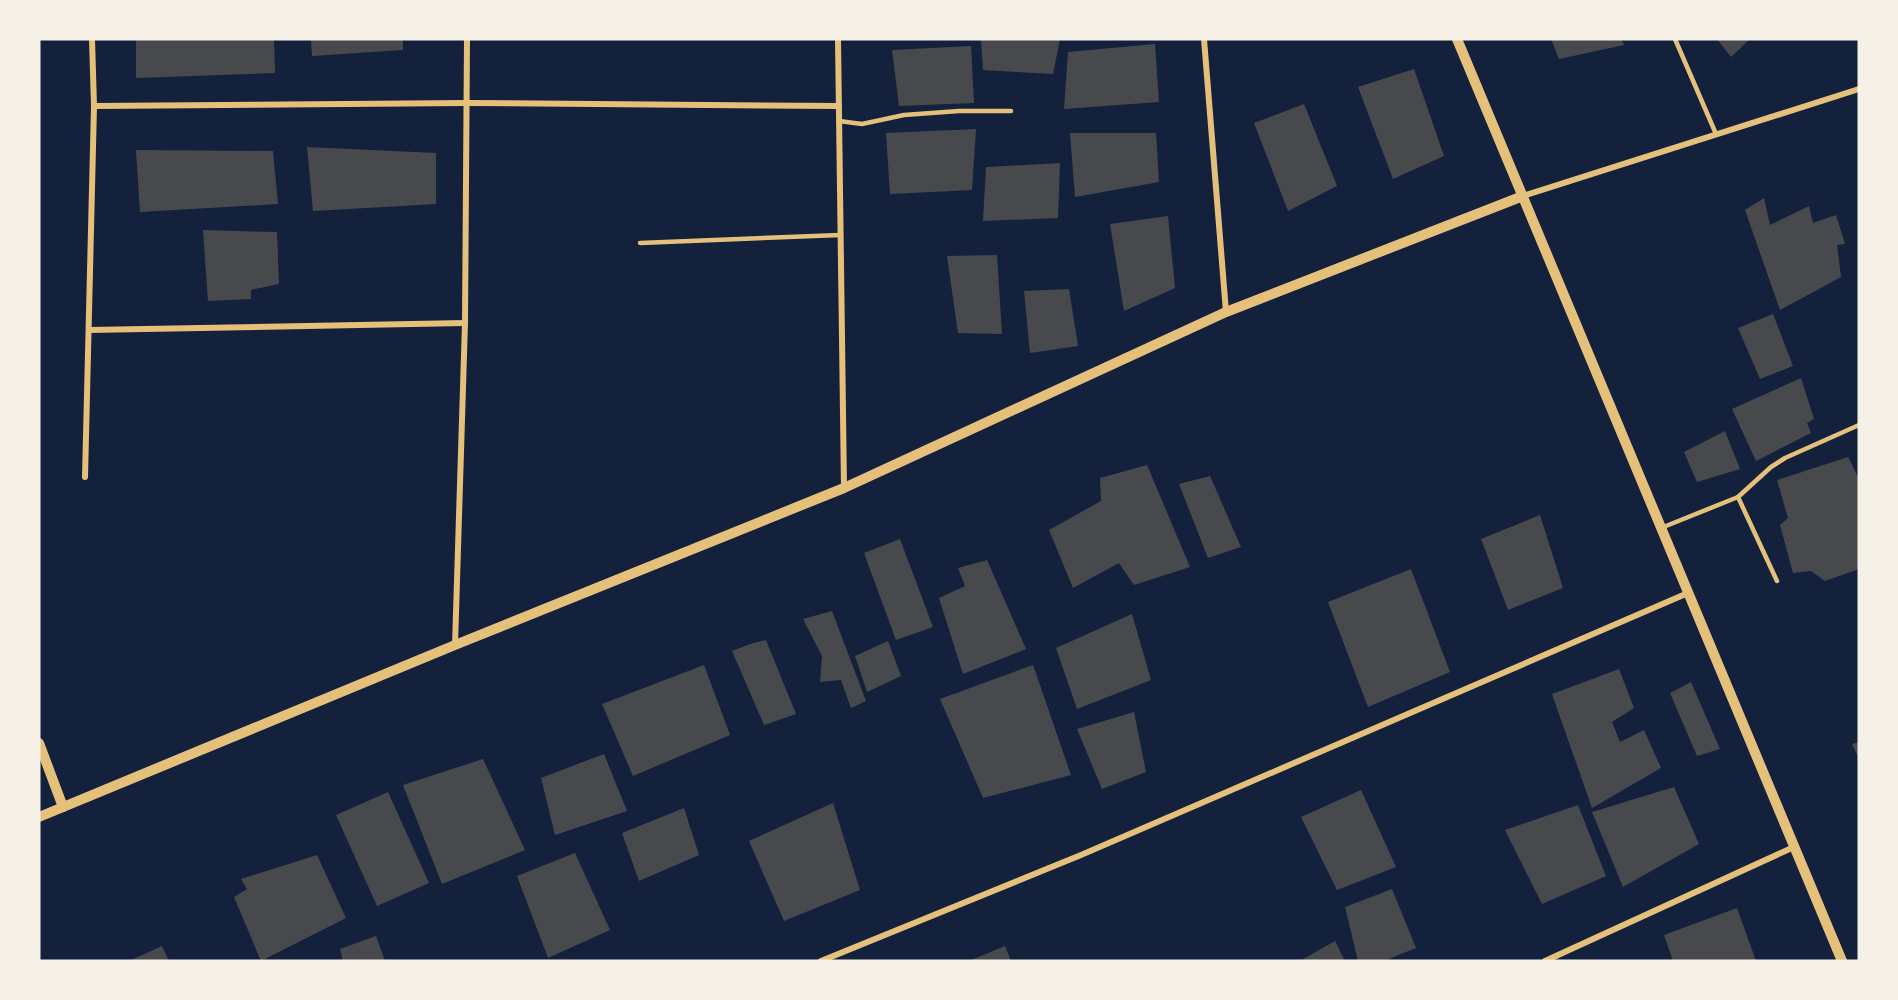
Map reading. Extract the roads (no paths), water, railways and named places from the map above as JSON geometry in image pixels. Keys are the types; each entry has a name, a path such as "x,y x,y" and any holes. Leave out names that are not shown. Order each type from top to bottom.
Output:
{"street":[{"path":"85,477 94,106 92,39"},
{"path":"455,645 465,323 467,39"},
{"path":"838,39 844,488"},
{"path":"1204,39 1226,312"},
{"path":"1457,39 1842,961"},
{"path":"39,817 455,645 844,488 1226,312 1523,195 1859,89"},
{"path":"94,106 467,103 839,106"},
{"path":"89,330 465,323"},
{"path":"821,961 1081,855 1688,592"},
{"path":"39,743 63,807"},
{"path":"1545,961 1794,848"}],"lane":[{"path":"1675,39 1716,134"},
{"path":"839,121 862,124 904,115 959,111 1011,111"},
{"path":"640,243 840,235"},
{"path":"1661,528 1738,497 1771,467 1785,458 1859,426"},
{"path":"1738,497 1777,580"}]}
